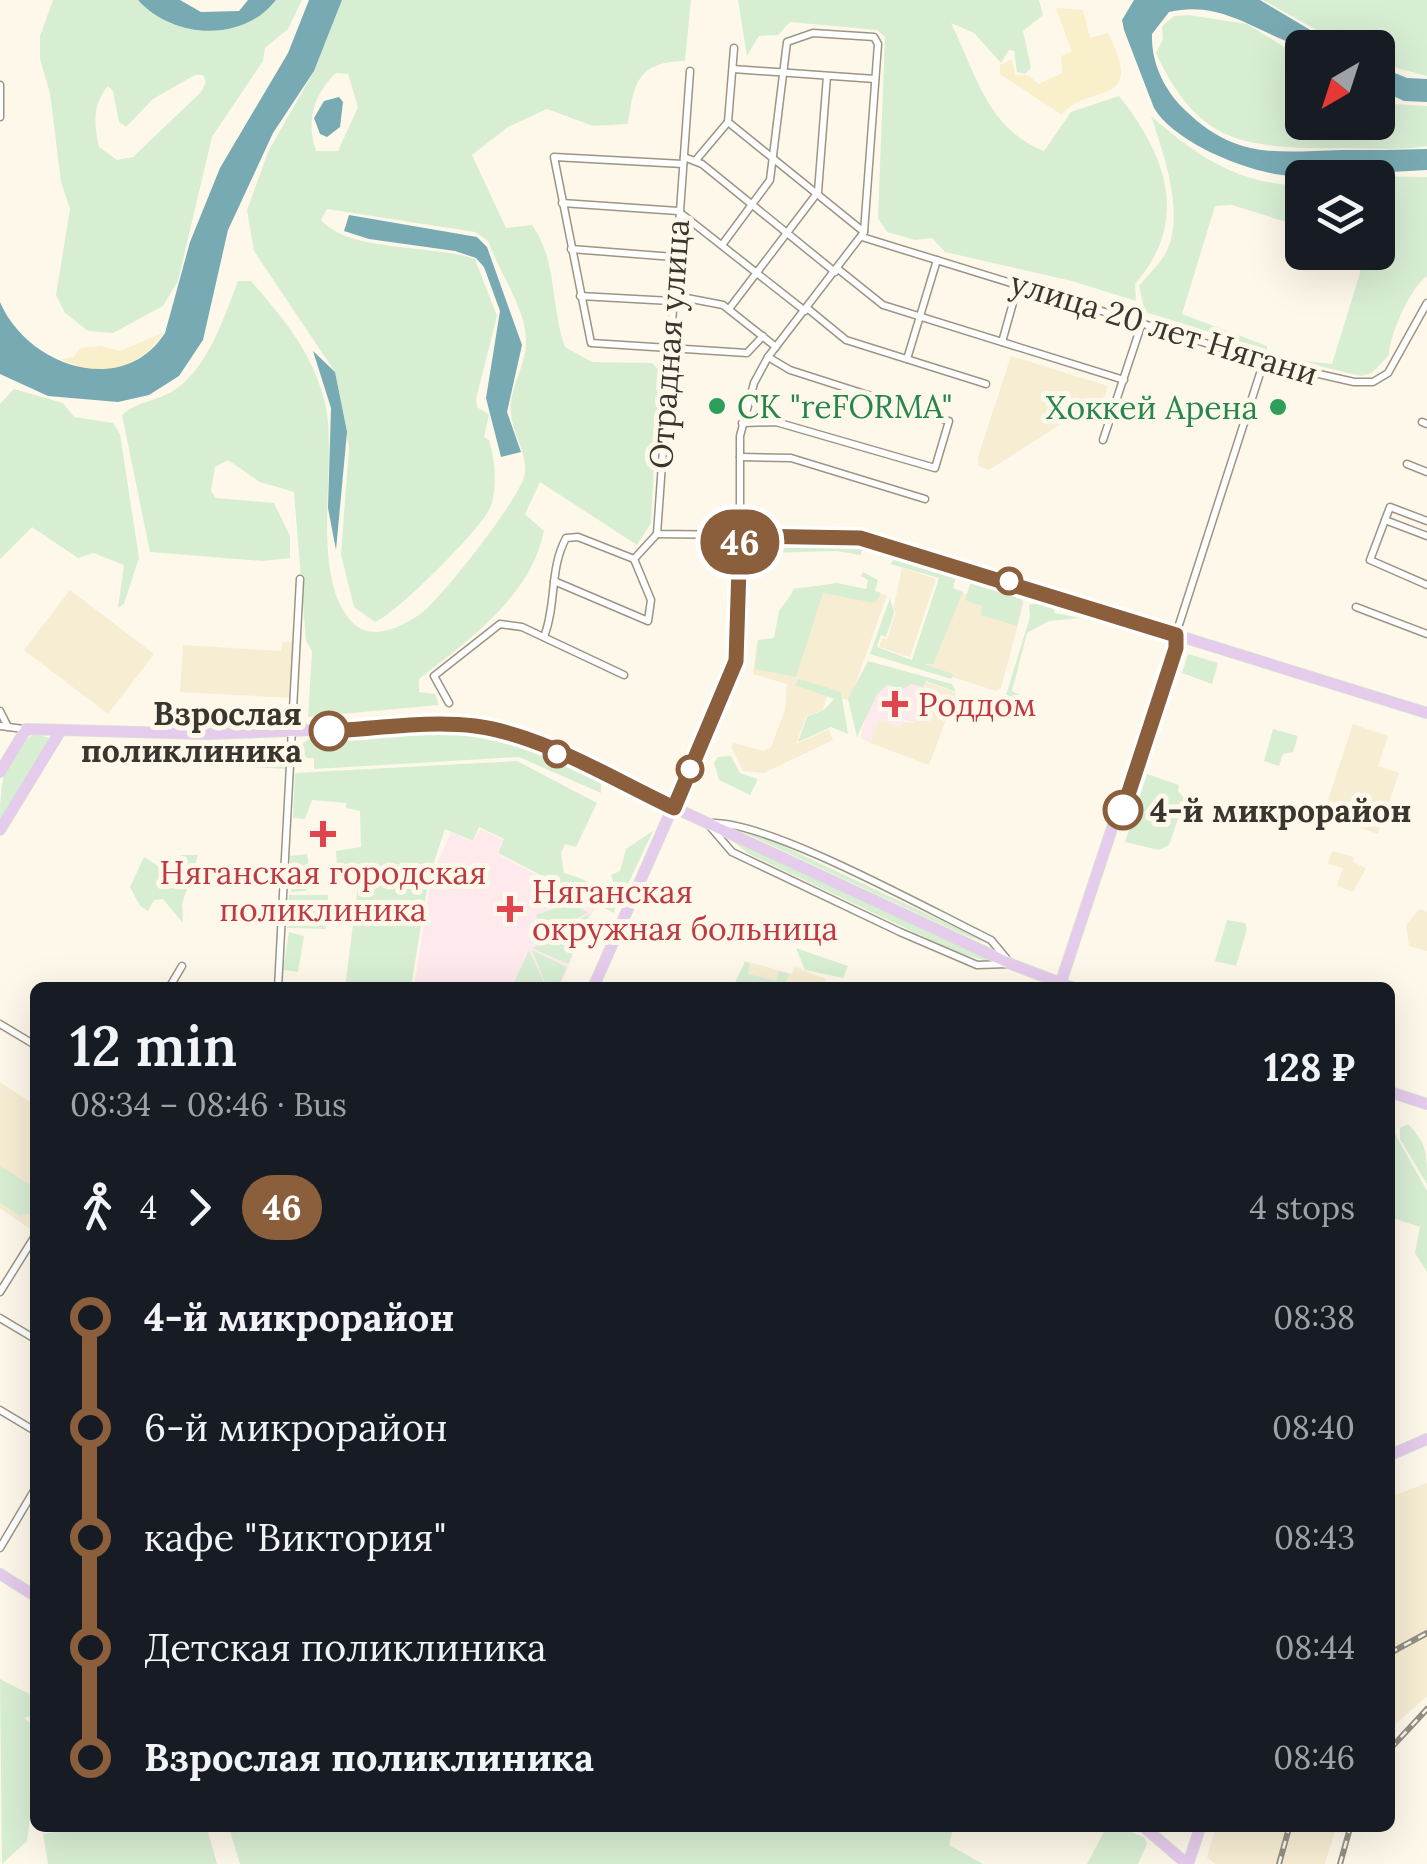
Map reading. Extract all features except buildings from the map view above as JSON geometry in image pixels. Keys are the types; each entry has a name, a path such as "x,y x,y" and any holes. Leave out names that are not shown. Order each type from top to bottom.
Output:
{"main road":[{"path":"595,982 736,661 740,536 860,538 1427,714"},
{"path":"1062,982 1070,971 1104,856 1176,648 1176,635"},
{"path":"0,772 26,729 294,732 452,725 487,728 561,755 1053,982"},
{"path":"0,830 61,730"},
{"path":"1395,1094 1427,1104"},
{"path":"1395,1453 1427,1439"},
{"path":"0,1574 30,1593"},
{"path":"1149,1832 1188,1864 1199,1832"}],"street":[{"path":"634,559 657,534 740,536 742,423 752,388 768,357 863,234 877,39 838,33 790,39 783,51 774,160 768,184 722,245"},
{"path":"696,160 728,122 734,48"},
{"path":"733,69 875,79"},
{"name":"Отрадная улица","path":"657,534 690,70"},
{"path":"729,309 816,195 827,76"},
{"path":"0,84 0,117"},
{"path":"728,122 863,234"},
{"path":"763,336 747,353 591,344 554,157 696,160 883,305 1124,380"},
{"path":"562,202 678,212 846,340 986,384"},
{"name":"улица 20 лет Нягани","path":"863,234 1327,378 1373,382 1395,365 1427,303"},
{"path":"571,249 674,256"},
{"path":"907,359 937,260"},
{"path":"1002,342 1018,285"},
{"path":"580,296 705,299 729,309 776,347"},
{"path":"1103,440 1142,323"},
{"path":"742,423 776,422 931,470 935,468 949,421 790,370 768,357"},
{"path":"1176,635 1264,361"},
{"path":"740,458 791,458 925,499"},
{"path":"1406,464 1427,472"},
{"path":"1427,521 1390,507 1371,563 1427,585"},
{"path":"1386,520 1427,536"},
{"path":"544,637 553,611 554,563 569,536 634,559 651,600 648,621 554,581"},
{"path":"278,982 300,579"},
{"path":"1356,607 1427,634"},
{"path":"448,704 434,676 500,624 544,637 624,675"},
{"path":"0,711 4,727 26,729"},
{"path":"173,982 182,966"},
{"path":"0,1024 30,1041"},
{"path":"0,1292 30,1244"},
{"path":"0,1318 30,1336"},
{"path":"0,1410 30,1429"},
{"path":"0,1548 30,1497"}],"shaded area":[{"path":"1011,356 1108,386 1105,396 989,470 979,466 978,457"},
{"path":"902,568 936,579 910,657 879,647 882,638 887,639 896,612 893,610"},
{"path":"970,585 1024,602 1001,688 996,691 921,667 945,588 967,594"},
{"path":"822,586 887,595 850,700 827,696 823,709 806,717 796,744 829,729 833,740 764,773 743,771 731,747 734,743 764,751 771,747 785,710 787,684 753,674 757,642 774,643 793,588"},
{"path":"70,590 154,654 108,714 24,650"},
{"path":"282,642 295,642 292,698 180,692 183,645 281,651"},
{"name":"Роддом","path":"902,674 927,682 915,723 904,720 901,728 878,720 870,743 860,738 874,689"},
{"path":"927,682 956,693 929,765 870,743 878,720 915,723"},
{"path":"1353,724 1388,736 1378,766 1399,773 1378,834 1323,815"},
{"name":"Няганская окружная больница","path":"480,829 503,840 497,854 596,905 561,982 415,982 431,877 451,832 473,842"},
{"path":"1332,851 1354,857 1353,862 1366,868 1353,892 1337,885 1343,868 1328,864"},
{"path":"1419,909 1427,912 1427,951 1409,946 1406,925"},
{"path":"745,961 792,974 795,967 826,979 825,982 736,982"},
{"path":"0,1082 30,1102 30,1229 0,1208"},
{"path":"1427,1483 1427,1696 1395,1725 1395,1495"},
{"path":"1215,1832 1335,1832 1325,1864 1215,1864 1207,1857"}],"green space":[{"path":"53,0 138,0 170,22 271,7 276,0 302,0 288,29 265,48 263,61 212,137 178,281 163,306 113,333 88,331 65,313 56,295 70,209 61,182 50,93 40,59 40,36","holes":["195,75 203,75 206,82 201,92 133,157 117,160 99,147 96,115 108,86 113,91 119,122 126,127 153,99"]},
{"path":"342,0 691,0 685,61 657,65 641,77 628,124 593,126 547,109 508,127 472,155 506,228 532,225 540,239 565,347 592,362 652,363 659,370 651,523 637,545 540,482 525,514 544,531 526,576 495,615 419,679 419,692 435,694 439,705 308,717 312,651 306,641 294,492 260,482 228,460 215,467 211,491 216,498 274,503 290,536 290,558 262,561 150,552 122,415 173,391 196,370 221,326 238,281 251,281 296,338 320,385 328,427 327,518 332,578 340,604 354,624 371,632 399,626 423,612 481,545 521,485 525,465 511,405 526,349 525,328 488,241 475,232 327,209 321,220 351,238 475,259 497,316 476,399 477,407 489,415 484,437 489,440 494,465 490,508 455,551 385,616 375,622 354,607 341,555 349,448 335,372 254,251 247,210 268,152 314,71","holes":["336,73 348,74 358,107 338,151 316,151 312,120 317,100"]},
{"path":"738,0 1039,0 1043,15 1023,31 1031,68 1025,74 1017,72 1014,51 1009,50 1001,63 974,33 951,23 996,114 1009,129 1044,151 1071,112 1119,96 1136,119 1160,165 1167,213 1152,260 1135,284 1136,301 1072,281 945,252 932,238 915,240 887,232 878,218 885,37 877,30 790,22 778,35 759,36 747,56"},
{"path":"1263,0 1427,0 1427,76 1395,68 1395,30 1317,30"},
{"path":"1174,16 1247,24 1285,47 1285,140 1395,140 1395,104 1427,106 1427,146 1308,148 1252,142 1229,135 1208,124 1190,107 1156,53 1163,39 1162,26"},
{"path":"1151,116 1220,166 1285,184 1285,222 1232,205 1215,206 1182,314 1267,346 1267,350 1145,312 1139,286 1168,248 1174,216"},
{"path":"1395,177 1427,177 1427,276 1402,313 1389,355 1372,373 1361,376 1289,359 1332,364 1360,270 1395,270"},
{"path":"14,389 63,403 74,417 113,423 120,434 139,558 124,604 118,608 124,565 93,553 78,558 32,527 0,559 0,404"},
{"path":"828,541 862,546 861,555 836,551 765,553 747,579 747,553 751,547"},
{"path":"896,558 956,578 953,588 963,592 933,664 923,664 953,674 951,679 870,654 890,598 894,613 886,637 881,635 877,647 912,660 939,578 890,564"},
{"path":"863,572 878,580 875,591 881,593 875,603 823,593 796,677 755,669 758,640 774,638 779,611 795,589 837,583 866,589 868,580 861,576"},
{"path":"971,582 1023,599 1017,626 981,615 982,606 965,600"},
{"path":"1036,603 1055,609 1054,613 1080,618 1049,621 1027,633 1012,691 1021,696 1017,703 1006,695 1030,617 1029,605"},
{"path":"1188,654 1218,663 1212,684 1182,673"},
{"path":"868,661 952,684 956,692 926,681 923,687 911,684 904,689 887,685 877,694 857,737 848,699"},
{"path":"799,679 841,692 848,734 831,727 798,742 807,717 825,709 834,699 795,685"},
{"path":"1273,729 1298,736 1293,752 1283,754 1279,766 1264,761"},
{"path":"470,733 532,751 601,782 601,793 519,757 314,769 314,758 295,758 298,747 309,739"},
{"path":"35,734 50,738 0,823 2,784 9,761 15,750"},
{"path":"173,743 279,743 286,753 285,769 167,762 161,752"},
{"path":"731,756 740,773 758,779 750,795 719,780 714,763 718,757"},
{"path":"517,761 597,803 576,847 565,844 561,853 564,873 590,883 617,901 614,913 498,853 504,839 479,827 473,841 445,829 429,877 412,982 346,982 358,885 338,881 336,851 361,847 360,811 346,808 346,803 312,800 305,819 293,818 295,773"},
{"path":"1147,774 1179,785 1178,791 1185,799 1169,845 1159,850 1125,842"},
{"path":"732,827 758,834 993,945 964,935"},
{"path":"653,831 620,901 611,875 620,871 626,849"},
{"path":"729,838 987,957 986,961 956,952 749,854"},
{"path":"307,854 310,874 306,891 291,892 290,856"},
{"path":"181,855 198,855 182,904 183,923 163,899 154,900 148,911 140,906 130,887 144,857 158,866 176,867"},
{"path":"289,895 328,895 326,929 287,928"},
{"path":"569,903 588,912 539,942 534,940 540,926 536,915"},
{"path":"590,913 568,964 532,948"},
{"path":"1227,920 1245,923 1247,929 1236,966 1215,961"},
{"path":"289,932 304,936 298,972 283,970"},
{"path":"796,948 848,966 843,978 805,970"},
{"path":"529,950 544,982 514,982"},
{"path":"532,950 567,967 560,982 545,982"},
{"path":"745,962 750,963 748,974 776,981 779,971 789,974 786,982 735,982"},
{"path":"1408,1124 1425,1150 1427,1184 1400,1139 1400,1128"},
{"path":"1395,1134 1427,1191 1427,1272 1415,1253 1420,1227 1395,1219"},
{"path":"0,1166 30,1185 30,1214 19,1215 0,1203"},
{"path":"0,1679 30,1694 30,1716 24,1718 30,1723 27,1841 2,1864"},
{"path":"208,1832 217,1864 48,1864 43,1834"},
{"path":"230,1832 952,1832 949,1845 983,1864 240,1864"},
{"path":"1104,1832 1131,1832 1144,1837 1147,1844 1138,1864 1087,1864"}],"sand":[{"path":"1056,8 1083,10 1090,38 1108,33 1121,74 1117,85 1109,91 1072,105 1062,115 1000,74 1000,65 1012,59 1015,75 1028,75 1039,84 1062,73 1061,56 1072,52"},
{"path":"164,332 143,355 118,367 90,369 61,359 74,357 80,348 100,346 120,351"}],"water":[{"path":"138,0 180,0 201,12 239,11 248,0 276,0 245,24 208,31 170,22"},
{"path":"309,0 342,0 314,71 273,133 228,230 203,340 179,376 149,395 118,402 48,396 0,374 0,302 31,343 77,366 101,369 125,365 147,353 165,333 190,242 220,168 288,53"},
{"path":"1134,0 1260,0 1310,30 1285,30 1285,40 1220,13 1187,9 1169,12 1152,34 1153,53 1167,89 1179,104 1217,135 1254,149 1427,149 1427,170 1395,172 1395,160 1285,160 1285,175 1216,155 1179,133 1154,108 1122,20"},
{"path":"1395,73 1427,79 1427,102 1395,97"},
{"path":"339,97 343,102 340,127 327,137 320,134 314,118 324,101"},
{"path":"349,215 477,237 487,247 522,345 507,412 521,452 501,457 486,398 500,311 484,267 476,258 455,251 369,239 344,231"},
{"path":"313,351 335,372 347,432 336,550 328,508 331,408"}],"railway":[{"path":"1395,1650 1427,1633"},
{"path":"1395,1744 1427,1709"},
{"path":"1279,1864 1288,1832"},
{"path":"1340,1864 1349,1832"}],"bus line":[{"name":"46","path":"329,731 452,725 487,728 561,755 674,808 736,661 740,636 740,536 844,535 958,565 1176,635 1176,648 1123,810"}],"place":[{"name":"СК \"reFORMA\"","path":"717,406"},
{"name":"Хоккей Арена","path":"1278,407"},
{"name":"Роддом","path":"895,704"},
{"name":"Взрослая поликлиника","path":"329,731"},
{"name":"4-й микрорайон","path":"1123,810"},
{"name":"Няганская городская поликлиника","path":"323,834"},
{"name":"Няганская окружная больница","path":"510,909"}]}
